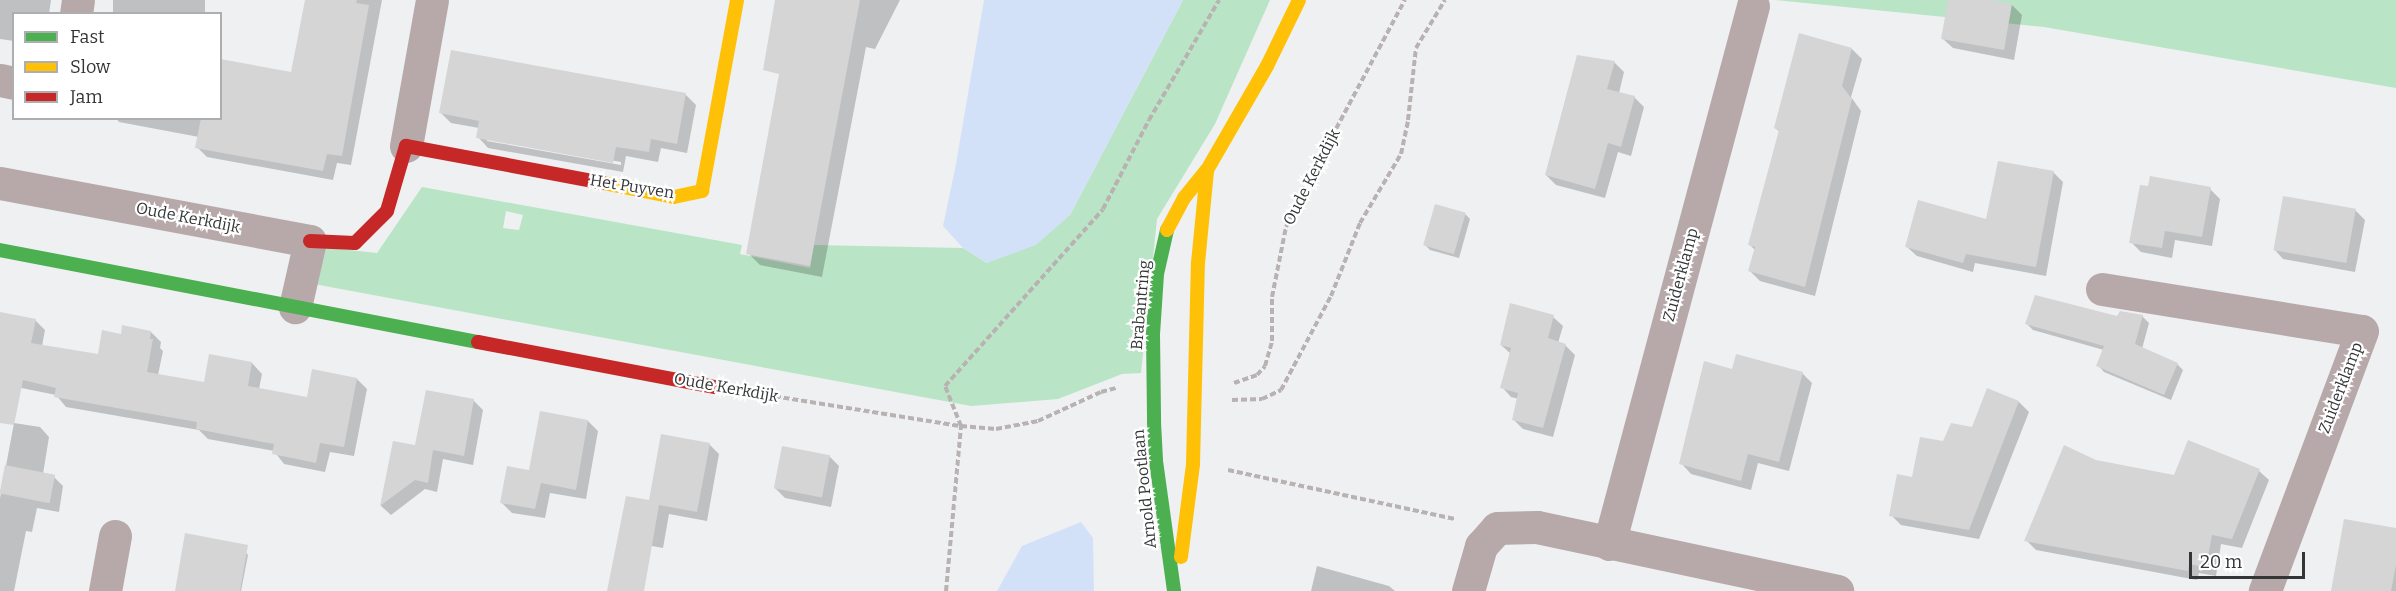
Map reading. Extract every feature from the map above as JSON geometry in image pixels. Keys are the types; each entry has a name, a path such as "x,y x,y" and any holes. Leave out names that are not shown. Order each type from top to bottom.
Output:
{"street":[{"path":"295,307 310,241 355,243 387,211 406,146 432,0"},
{"name":"Het Puyven","path":"406,146 674,197 702,191 737,0"},
{"name":"Brabantring","path":"1154,384 1153,334 1162,250 1168,226 1184,198 1207,170 1267,66 1299,0"},
{"name":"Zuiderklamp","path":"1610,544 1753,6"},
{"name":"Brabantring","path":"1197,385 1200,215 1207,170"},
{"name":"Oude Kerkdijk","path":"0,183 310,241"},
{"name":"Oude Kerkdijk","path":"0,250 714,387"},
{"name":"Zuiderklamp","path":"2102,289 2362,331 2265,591"},
{"name":"Arnold Pootlaan","path":"1154,384 1156,461 1175,591"},
{"name":"Arnold Pootlaan","path":"1175,591 1192,464 1197,385"},
{"path":"1468,591 1481,546 1497,528 1537,527 1837,591"},
{"path":"105,591 115,536"}],"path":[{"path":"946,591 961,426 945,386 1103,209 1149,120 1219,0"},
{"name":"Oude Kerkdijk","path":"1197,385 1223,386 1244,381 1257,375 1265,366 1272,341 1272,297 1286,227 1298,200 1406,0"},
{"path":"1196,401 1262,399 1281,390 1331,297 1360,223 1401,154 1408,120 1416,48 1444,0"},
{"name":"Oude Kerkdijk","path":"714,387 961,426 996,429 1038,422 1101,392 1127,385 1154,384"},
{"path":"1218,468 1497,528"}],"green space":[{"path":"1183,0 1270,0 1215,124 1157,219 1141,373 1122,374 1058,399 971,406 314,284 322,247 377,253 422,187 742,245 740,254 810,268 814,245 963,248 987,263 1070,215","holes":["506,211 523,215 519,230 503,228"]},
{"path":"1775,0 2396,0 2396,88 2044,27"}],"water":[{"path":"984,0 1183,0 1070,215 1036,245 987,263 963,248 943,226"},
{"path":"1081,522 1093,538 1094,591 997,591 1022,546"}],"building":[{"path":"305,0 357,0 356,3 369,5 342,156 327,154 323,171 195,148 201,120 222,120 222,59 291,72"},
{"path":"775,0 860,0 810,266 746,254 779,74 763,70"},
{"path":"1948,0 1992,0 2012,4 2004,50 1941,39"},
{"path":"1799,33 1852,48 1842,86 1852,99 1805,287 1748,271 1755,247 1748,245 1779,130 1774,128"},
{"path":"451,50 686,93 677,144 651,139 649,152 616,147 613,163 476,138 479,121 439,113"},
{"path":"1577,55 1615,61 1607,89 1635,96 1621,147 1608,143 1595,189 1545,175"},
{"path":"1998,161 2054,171 2036,267 1966,254 1963,263 1905,247 1918,200 1986,219"},
{"path":"2150,176 2211,187 2202,237 2165,231 2162,248 2129,243 2140,185 2148,186"},
{"path":"2283,196 2356,209 2346,263 2273,250"},
{"path":"1435,204 1466,213 1454,254 1423,245"},
{"path":"2035,295 2117,316 2120,311 2143,315 2135,344 2178,363 2164,395 2096,366 2104,346 2025,324"},
{"path":"1510,303 1554,315 1548,338 1566,344 1543,428 1512,420 1518,393 1500,388 1511,348 1500,345"},
{"path":"0,312 36,319 31,343 98,354 102,330 121,334 122,325 151,331 150,339 153,339 147,372 204,382 209,354 252,362 248,386 307,397 312,369 357,378 344,447 320,443 316,463 272,454 274,444 196,429 197,422 54,397 56,388 23,380 14,425 0,423"},
{"path":"1736,354 1803,372 1779,462 1748,454 1741,481 1679,464 1704,361 1732,369"},
{"path":"1987,388 2019,401 1969,530 1889,516 1897,474 1912,477 1920,437 1943,441 1951,423 1972,427"},
{"path":"426,390 474,399 464,456 433,450 428,483 415,480 380,506 393,441 415,445"},
{"path":"540,411 588,420 576,490 541,483 535,509 500,503 507,466 529,470"},
{"path":"661,434 710,443 697,512 659,505 644,591 607,591 626,496 649,500"},
{"path":"2188,440 2260,469 2232,539 2212,535 2206,567 2189,564 2188,571 2024,541 2064,445 2096,460 2174,475"},
{"path":"782,446 830,455 822,498 774,488"},
{"path":"5,465 55,475 50,503 0,494"},
{"path":"2344,519 2396,528 2396,565 2391,591 2331,591"},
{"path":"185,533 248,545 240,591 175,591"}],"traffic: fast":[{"path":"1167,230 1157,274 1153,334 1154,422 1156,461 1174,591"},
{"path":"0,250 478,342"}],"traffic: slow":[{"path":"603,183 674,197 702,191 737,0"},
{"path":"1167,230 1184,198 1207,170 1267,66 1299,0"},
{"path":"1181,557 1193,464 1198,263 1207,172"}],"traffic: jam":[{"path":"310,241 355,243 387,211 406,146 603,183"},
{"path":"478,342 714,387"}]}
